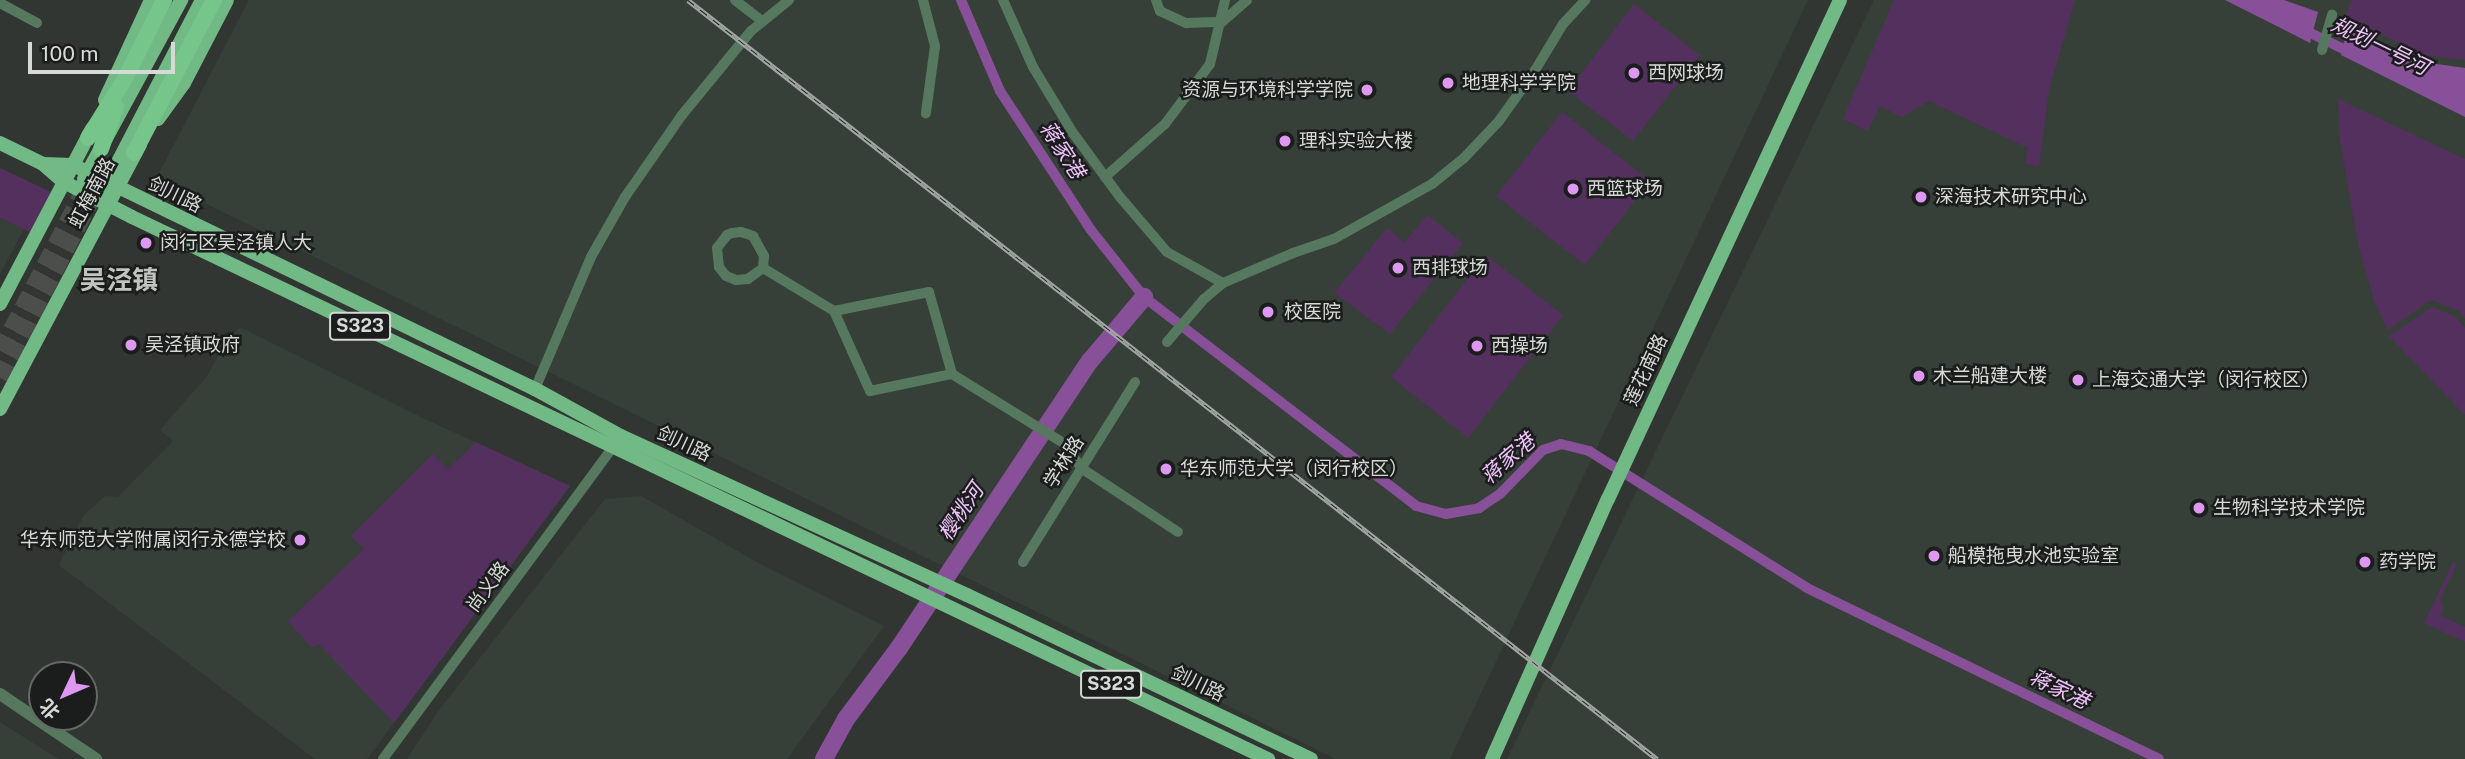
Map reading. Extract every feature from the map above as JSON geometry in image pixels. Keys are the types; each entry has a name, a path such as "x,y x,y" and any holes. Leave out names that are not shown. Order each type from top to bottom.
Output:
{"highway":[{"path":"88,138 127,75 164,0"},
{"path":"134,153 214,0"},
{"path":"101,149 127,75"}],"main road":[{"name":"虹梅南路","path":"0,304 88,138 151,0"},
{"name":"虹梅南路","path":"79,190 181,0"},
{"name":"虹梅南路","path":"0,409 202,0"},
{"name":"虹梅南路","path":"112,186 184,83 227,0"},
{"name":"莲花南路","path":"1492,759 1632,446 1840,0"},
{"name":"剑川路","path":"0,143 43,164 64,182 103,202 617,441 925,575 1311,759"},
{"name":"剑川路","path":"43,164 73,165 535,389 617,441 912,589 1268,759"}],"street":[{"path":"735,0 762,21"},
{"path":"535,389 591,257 625,197 682,115 762,21 789,0"},
{"path":"923,0 935,46 926,113"},
{"path":"1003,0 1033,67 1073,133 1105,177 1167,252 1223,283"},
{"path":"1156,0 1160,11 1186,23 1222,22 1247,0"},
{"path":"1105,177 1165,124 1210,64 1225,0"},
{"path":"1167,342 1198,305 1223,283 1334,239 1432,184 1464,158 1499,121 1534,72 1563,24 1585,0"},
{"path":"0,3 37,23"},
{"path":"2322,50 2332,14"},
{"path":"741,232 753,236 764,256 763,268 748,279 736,280 726,276 719,267 717,248 727,235 732,233 741,232"},
{"path":"763,268 834,311 870,391 952,374 1065,443 1081,468 1178,532"},
{"path":"834,311 929,292 952,374"},
{"name":"学林路","path":"1023,562 1135,382"},
{"name":"尚义路","path":"383,759 617,441"},
{"path":"0,694 96,759"}],"shaded area":[{"name":"华东师范大学（闵行校区）","path":"249,0 1808,0 1450,759 1336,759 156,179"},
{"name":"上海交通大学（闵行校区）","path":"1874,0 2465,0 2465,759 1507,759"},
{"path":"1894,0 2075,0 2049,90 2039,167 2025,163 2028,148 1929,101 1902,117 1880,106 1868,131 1843,119"},
{"path":"2352,0 2465,0 2465,60 2422,55 2345,16"},
{"name":"西网球场","path":"1634,4 1700,55 1633,141 1568,91"},
{"path":"2338,99 2465,159 2465,319 2459,311 2431,300 2388,330 2375,304 2358,244 2339,134"},
{"name":"西篮球场","path":"1562,112 1650,181 1585,265 1496,196"},
{"path":"0,168 51,192 30,232 0,218"},
{"name":"西排球场","path":"1427,215 1463,243 1390,334 1334,293 1387,228 1405,242"},
{"path":"0,218 24,229 0,274"},
{"name":"西操场","path":"1486,255 1563,315 1468,438 1391,377"},
{"path":"2432,307 2455,316 2465,328 2465,415 2389,336"},
{"name":"华东师范大学附属闵行永德学校","path":"240,327 427,420 570,486 367,759 315,759 59,565 84,515 105,496 118,497 173,441 160,430 208,375 224,344"},
{"path":"476,442 570,486 394,723 319,644 312,648 288,621 364,549 351,536 433,454 448,469"},
{"path":"641,496 762,565 884,626 787,759 407,759 439,710 605,499"},
{"path":"2453,562 2457,564 2440,600 2443,608 2440,615 2465,627 2465,642 2424,623"},
{"path":"0,722 58,759 0,759"}],"water":[{"path":"2225,0 2284,0 2318,12 2310,43"},
{"path":"2348,24 2416,61 2465,68 2465,117 2341,55"}],"waterway":[{"name":"蒋家港","path":"961,0 1000,91 1091,230 1144,297 1416,506 1446,514 1479,508 1500,494 1543,450 1561,444 1589,451 1807,588 2159,759"},
{"name":"规划一号河","path":"2302,29 2354,54"},
{"name":"樱桃河","path":"824,759 846,719 899,648 1090,361 1144,297"}],"tunnel":[{"path":"0,351 89,179"},
{"path":"0,378 100,184"}],"railway":[{"path":"688,0 1657,759"}],"place":[{"name":"西网球场","path":"1634,73"},
{"name":"地理科学学院","path":"1448,83"},
{"name":"资源与环境科学学院","path":"1367,90"},
{"name":"理科实验大楼","path":"1285,141"},
{"name":"西篮球场","path":"1573,189"},
{"name":"深海技术研究中心","path":"1921,197"},
{"name":"闵行区吴泾镇人大","path":"146,243"},
{"name":"西排球场","path":"1398,268"},
{"name":"校医院","path":"1268,312"},
{"name":"吴泾镇政府","path":"131,345"},
{"name":"西操场","path":"1477,346"},
{"name":"木兰船建大楼","path":"1919,376"},
{"name":"上海交通大学（闵行校区）","path":"2078,380"},
{"name":"华东师范大学（闵行校区）","path":"1166,469"},
{"name":"生物科学技术学院","path":"2199,508"},
{"name":"华东师范大学附属闵行永德学校","path":"300,540"},
{"name":"船模拖曳水池实验室","path":"1934,556"},
{"name":"药学院","path":"2365,562"}],"district":[{"name":"吴泾镇","path":"119,280"}]}
